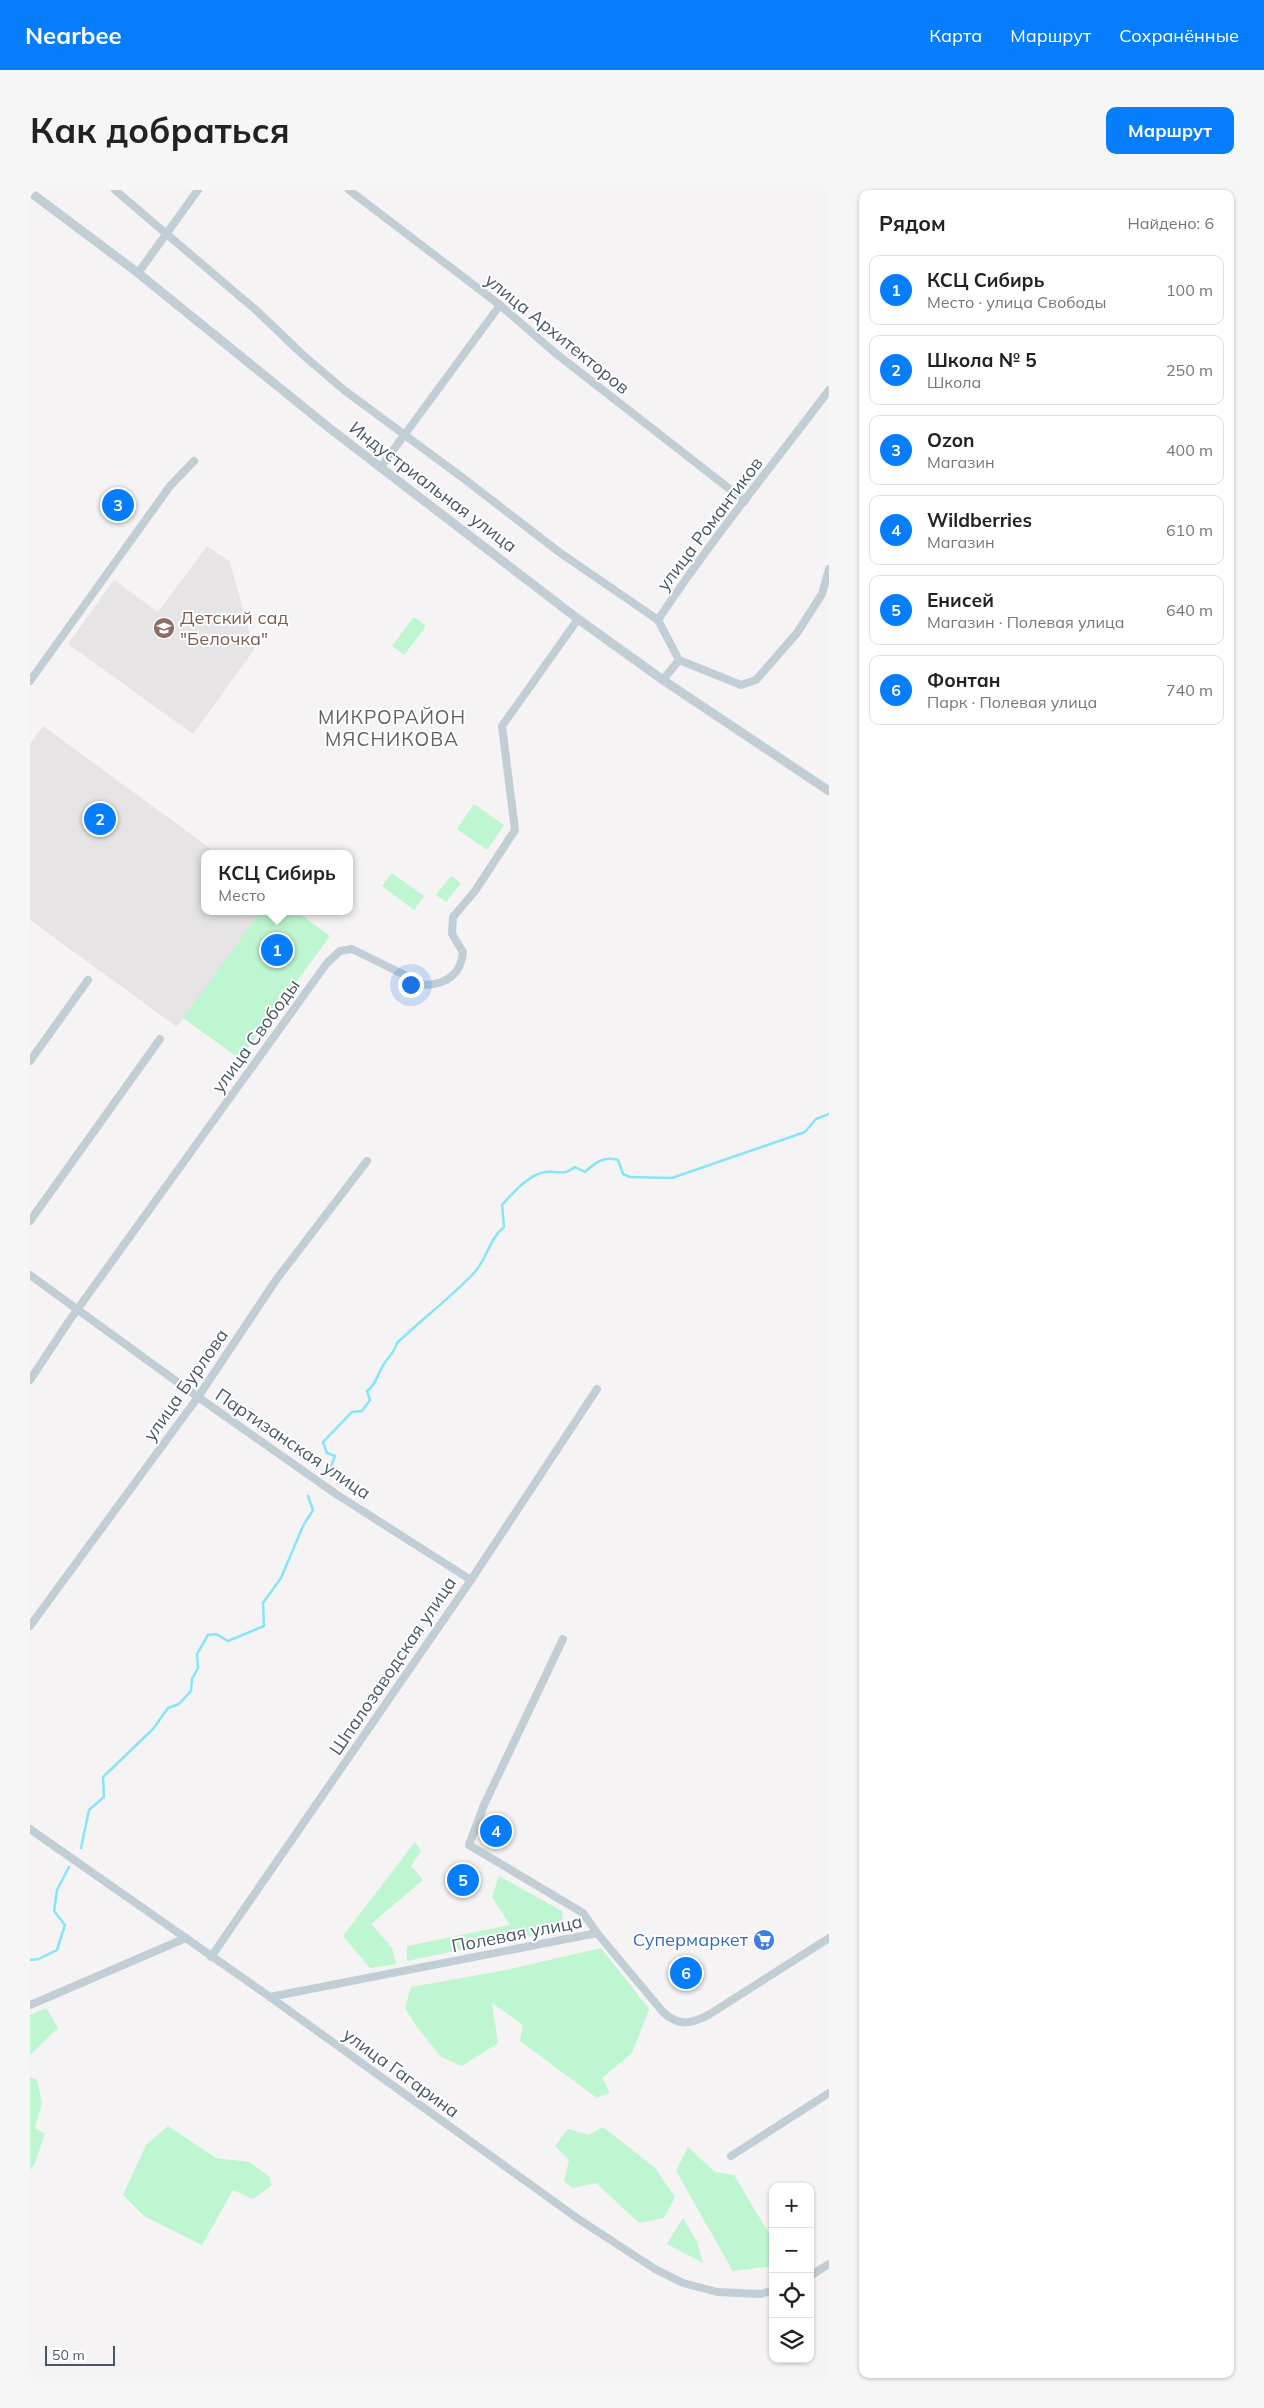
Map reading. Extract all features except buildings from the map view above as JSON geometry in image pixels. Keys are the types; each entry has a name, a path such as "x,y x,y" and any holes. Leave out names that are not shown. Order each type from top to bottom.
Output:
{"street":[{"name":"Индустриальная улица","path":"115,190 257,312 303,356 344,390 559,552 658,620"},
{"path":"138,273 198,190"},
{"name":"улица Архитекторов","path":"349,190 500,305 554,352 745,502"},
{"name":"Индустриальная улица","path":"30,192 138,273 380,468 578,619 663,680 829,791"},
{"path":"380,468 500,305"},
{"name":"улица Романтиков","path":"658,620 697,561 745,502 829,390"},
{"path":"30,681 170,486 194,461"},
{"path":"658,620 679,660 742,685 756,680 797,633 822,594 829,569"},
{"name":"улица Свободы","path":"30,1380 77,1310 327,963 340,951 352,949 425,985 436,985 452,978 460,967 463,952 452,934 453,917 475,892 515,830 502,726 578,619"},
{"path":"663,680 679,660"},
{"path":"30,1061 88,980"},
{"path":"30,1221 160,1038"},
{"name":"улица Бурлова","path":"30,1626 198,1397 276,1280 367,1161"},
{"name":"Партизанская улица","path":"30,1275 336,1494 471,1580"},
{"name":"Шпалозаводская улица","path":"211,1957 471,1580 597,1388"},
{"path":"563,1639 484,1805 469,1845 583,1914 597,1933"},
{"name":"улица Гагарина","path":"30,1829 211,1957 270,1996 577,2218 655,2268 684,2283 717,2292 761,2294 769,2291"},
{"name":"Полевая улица","path":"270,1996 597,1933 662,2012 671,2020 679,2023 699,2020 710,2014 829,1938"},
{"path":"30,2005 186,1938"},
{"path":"730,2156 829,2093"},
{"path":"814,2273 829,2264"}],"shaded area":[{"name":"Детский сад \"Белочка\"","path":"207,546 230,562 254,650 193,734 68,644 114,580 158,612"},
{"path":"43,726 213,850 201,850 201,915 258,915 177,1027 30,920 30,744"}],"green space":[{"path":"413,618 416,618 425,625 425,628 404,655 392,646"},
{"path":"474,804 504,825 487,850 457,829"},
{"path":"392,873 424,896 414,910 382,886"},
{"path":"451,876 461,883 446,902 436,895"},
{"path":"258,915 301,915 330,936 240,1059 183,1018"},
{"path":"415,1842 421,1851 411,1866 423,1880 371,1924 392,1948 396,1964 370,1968 343,1936"},
{"path":"499,1876 562,1911 563,1929 407,1961 407,1946 510,1925 492,1897"},
{"path":"601,1948 649,2009 632,2053 602,2078 610,2093 597,2098 520,2041 523,2025 492,2003 498,2043 462,2066 441,2057 417,2027 405,2008 411,1987 506,1970"},
{"path":"46,2008 58,2028 30,2055 30,2015"},
{"path":"30,2077 37,2080 42,2103 35,2128 45,2134 34,2165 30,2170"},
{"path":"168,2126 216,2158 249,2162 270,2177 271,2186 253,2199 233,2190 202,2245 144,2216 123,2195 146,2145"},
{"path":"603,2127 655,2168 675,2197 664,2218 639,2223 596,2183 573,2188 564,2181 569,2160 555,2146 568,2129 589,2135"},
{"path":"688,2147 715,2172 734,2175 769,2233 769,2266 733,2271 676,2171"},
{"path":"683,2218 697,2242 703,2263 667,2244"}],"waterway":[{"path":"328,1473 335,1456 327,1453 323,1442 352,1412 362,1411 370,1400 367,1391 375,1382 397,1343 454,1293 477,1269 494,1238 504,1227 502,1205 527,1181 545,1172 567,1172 575,1167 585,1172 604,1159 618,1160 623,1174 630,1177 672,1178 805,1132 816,1119 829,1114"},
{"path":"81,1848 89,1810 104,1797 103,1777 153,1729 168,1708 179,1704 191,1691 192,1679 198,1668 197,1654 208,1635 216,1634 228,1641 264,1626 263,1603 281,1578 303,1526 313,1510 308,1496"},
{"path":"30,1960 39,1959 57,1950 65,1925 54,1911 57,1890 69,1867"}],"place":[{"name":"Ozon","path":"118,505"},
{"name":"Детский сад \"Белочка\"","path":"164,628"},
{"name":"Школа № 5","path":"100,819"},
{"name":"КСЦ Сибирь","path":"277,950"},
{"name":"Wildberries","path":"496,1831"},
{"name":"Енисей","path":"463,1880"},
{"name":"Супермаркет","path":"764,1940"},
{"name":"Фонтан","path":"686,1973"}],"district":[{"name":"МИКРОРАЙОН МЯСНИКОВА","path":"392,728"}]}
